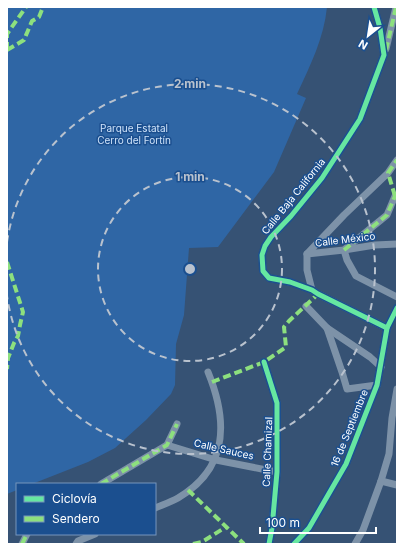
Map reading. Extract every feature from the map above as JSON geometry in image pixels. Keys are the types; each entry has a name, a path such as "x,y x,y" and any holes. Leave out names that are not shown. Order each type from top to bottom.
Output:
{"street":[{"name":"Calle Baja California","path":"374,7 380,28 384,55 360,119 322,178 291,216 271,237 264,246 262,255 263,271 269,278 290,282 312,290 387,328"},
{"path":"384,55 396,7"},
{"path":"307,254 344,215 388,173 397,160"},
{"path":"397,195 395,196 387,215 344,250 347,260 356,276 397,297"},
{"name":"Calle México","path":"312,290 308,270 307,254 375,245 397,244"},
{"path":"306,306 327,328 370,357 381,367"},
{"name":"16 de Septiembre","path":"294,544 310,528 346,464 377,384 387,328 397,308"},
{"path":"327,328 347,389 377,384"},
{"name":"Calle Chamizal","path":"264,362 277,403 277,472 272,528 269,544"},
{"path":"156,508 178,498 203,478 216,460 220,445 221,420 216,391 208,372"},
{"path":"355,544 368,518 389,454 397,389"},
{"path":"103,483 167,445 177,424"},
{"name":"Calle Sauces","path":"167,445 216,460 277,472"},
{"path":"381,481 397,485"},
{"path":"22,544 26,535"},
{"path":"76,544 78,541 93,535"}],"green space":[{"name":"Parque Estatal Cerro del Fortín","path":"7,7 327,7 320,41 297,94 306,98 274,172 218,247 189,248 184,315 176,344 175,385 171,394 146,420 115,448 88,462 35,483 16,483 16,490 7,494"}],"marked path":[{"path":"7,50 7,34 26,7"},
{"path":"7,50 24,40 32,21 39,17 43,7"},
{"path":"386,50 396,7"},
{"path":"395,196 388,173 397,160"},
{"path":"344,250 387,215 395,196 397,195"},
{"path":"7,262 23,312 18,336 8,358 7,369"},
{"path":"212,382 264,362 286,347 284,327 318,294"},
{"path":"103,483 167,445 177,424"},
{"path":"188,490 244,544"},
{"path":"193,544 202,542 226,527"},
{"path":"22,544 26,535"}],"cycle path":[{"path":"374,7 380,28 384,55 360,119 322,178 291,216 271,237 265,246 262,255 263,271 269,278 290,282 312,290 387,328"},
{"path":"294,544 309,528 346,464 377,385 387,328 397,308"},
{"path":"264,362 277,403 277,472 272,528 269,544"}]}
